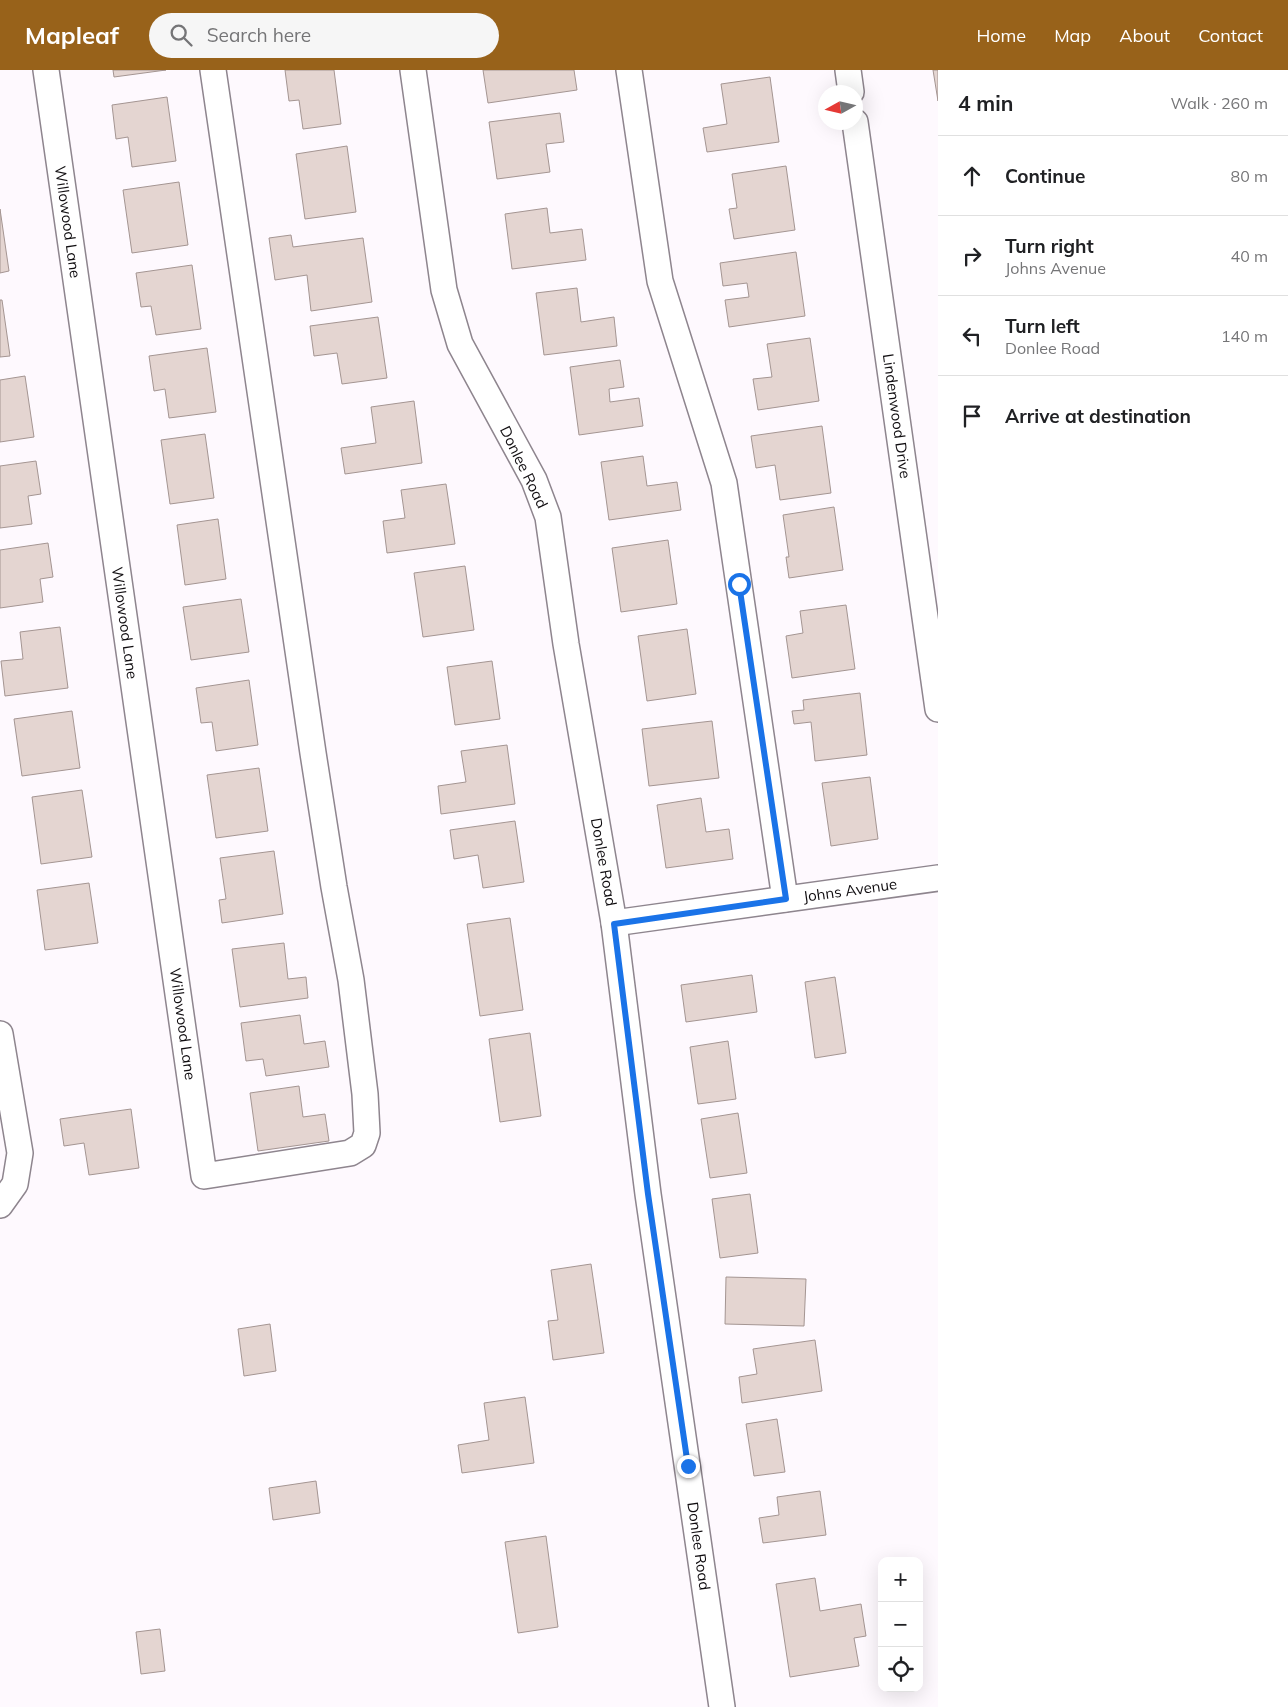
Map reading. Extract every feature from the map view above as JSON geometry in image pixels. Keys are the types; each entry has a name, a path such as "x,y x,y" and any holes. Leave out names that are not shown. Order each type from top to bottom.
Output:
{"street":[{"name":"Willowood Lane","path":"46,70 204,1176 350,1152 363,1145 367,1133 365,1094 351,980 313,753 213,70"},
{"name":"Donlee Road","path":"413,70 444,290 460,344 534,480 548,517 566,644 614,924 648,1194 722,1707"},
{"path":"629,70 660,281 724,483 786,899"},
{"path":"848,70 850,85"},
{"name":"Lindenwood Drive","path":"856,130 938,709"},
{"name":"Johns Avenue","path":"614,924 938,878"},
{"path":"0,1034 20,1153 15,1184 0,1205"}],"building":[{"path":"113,70 166,70 114,77"},
{"path":"285,70 334,70 341,124 303,129 299,100 289,101"},
{"path":"483,70 574,70 577,90 488,103"},
{"path":"933,70 938,70 938,101"},
{"path":"770,77 779,142 707,152 703,128 727,124 721,84"},
{"path":"167,97 176,161 132,167 128,137 116,139 112,105"},
{"path":"560,113 564,142 546,144 550,172 497,179 489,122"},
{"path":"347,146 356,212 305,219 296,154"},
{"path":"786,166 795,230 734,239 729,209 737,208 732,174"},
{"path":"179,182 188,245 132,253 123,190"},
{"path":"547,208 550,233 582,229 586,260 512,269 505,214"},
{"path":"0,209 9,271 0,273"},
{"path":"291,235 293,247 363,238 372,302 311,311 307,275 275,280 269,238"},
{"path":"796,252 805,316 729,327 725,300 749,297 747,283 723,286 720,263"},
{"path":"192,265 201,329 156,335 151,306 141,307 136,273"},
{"path":"577,288 581,322 614,317 617,346 544,355 536,293"},
{"path":"0,300 2,300 10,356 0,357"},
{"path":"378,317 387,378 342,384 337,353 314,356 310,326"},
{"path":"810,338 819,401 758,410 753,379 772,377 767,344"},
{"path":"207,348 216,412 169,418 165,389 154,391 149,356"},
{"path":"620,360 624,387 609,389 610,402 639,398 643,426 579,435 570,367"},
{"path":"25,376 34,437 0,442 0,380"},
{"path":"414,401 422,463 345,474 341,448 376,443 371,407"},
{"path":"822,426 831,493 780,500 775,465 756,468 751,436"},
{"path":"205,434 214,498 170,504 161,440"},
{"path":"643,456 647,486 677,482 681,510 609,520 601,462"},
{"path":"36,461 41,494 28,496 32,524 0,528 0,466"},
{"path":"446,484 455,544 387,553 383,521 405,518 401,490"},
{"path":"834,507 843,570 789,578 786,557 789,557 783,515"},
{"path":"218,519 226,579 185,585 177,525"},
{"path":"668,540 677,604 621,612 612,548"},
{"path":"48,543 53,577 40,579 43,602 0,608 0,550"},
{"path":"465,566 474,630 423,637 414,573"},
{"path":"241,599 249,652 191,660 183,607"},
{"path":"846,605 855,669 792,678 786,636 803,633 800,611"},
{"path":"60,627 68,688 5,696 1,661 23,659 20,632"},
{"path":"687,629 696,694 647,701 638,636"},
{"path":"492,661 500,719 455,725 447,667"},
{"path":"249,680 258,745 216,751 212,722 201,723 196,688"},
{"path":"860,693 867,755 815,761 811,722 794,724 792,711 804,710 803,700"},
{"path":"72,711 80,768 22,776 14,719"},
{"path":"712,721 719,778 649,786 642,729"},
{"path":"507,745 515,804 441,814 438,786 466,782 461,751"},
{"path":"259,768 268,831 216,838 207,775"},
{"path":"870,777 878,839 831,846 822,783"},
{"path":"82,790 92,857 41,864 32,797"},
{"path":"701,798 706,832 729,829 733,859 666,868 657,805"},
{"path":"515,821 524,882 483,888 478,855 454,859 450,830"},
{"path":"274,851 283,914 222,923 219,900 226,899 220,858"},
{"path":"89,883 98,943 45,950 37,890"},
{"path":"510,918 523,1010 480,1016 467,924"},
{"path":"284,943 288,979 306,977 308,998 240,1007 232,949"},
{"path":"752,975 757,1012 686,1022 681,985"},
{"path":"835,977 846,1053 815,1058 805,982"},
{"path":"300,1015 304,1044 325,1041 329,1067 266,1076 263,1059 246,1061 241,1023"},
{"path":"530,1033 541,1116 500,1122 489,1039"},
{"path":"728,1041 736,1099 698,1104 690,1047"},
{"path":"299,1086 303,1117 325,1114 329,1141 258,1151 250,1093"},
{"path":"131,1109 139,1168 89,1175 84,1143 64,1146 60,1119"},
{"path":"738,1113 747,1173 710,1178 701,1119"},
{"path":"750,1194 758,1253 720,1258 712,1199"},
{"path":"591,1264 604,1353 553,1360 548,1321 558,1320 551,1270"},
{"path":"726,1277 806,1279 804,1326 725,1324"},
{"path":"270,1324 276,1371 244,1376 238,1329"},
{"path":"815,1340 822,1391 742,1403 739,1377 757,1374 753,1349"},
{"path":"525,1397 534,1463 462,1473 458,1445 489,1440 484,1403"},
{"path":"777,1419 785,1472 754,1476 746,1424"},
{"path":"316,1481 320,1513 273,1520 269,1488"},
{"path":"820,1491 826,1535 763,1543 759,1518 779,1515 777,1497"},
{"path":"546,1536 558,1627 518,1633 505,1542"},
{"path":"815,1578 820,1611 861,1604 866,1636 854,1638 859,1666 790,1677 776,1584"},
{"path":"160,1629 165,1671 141,1674 136,1632"}],"route":[{"path":"688,1466 648,1194 614,924 786,899 739,584"}]}
